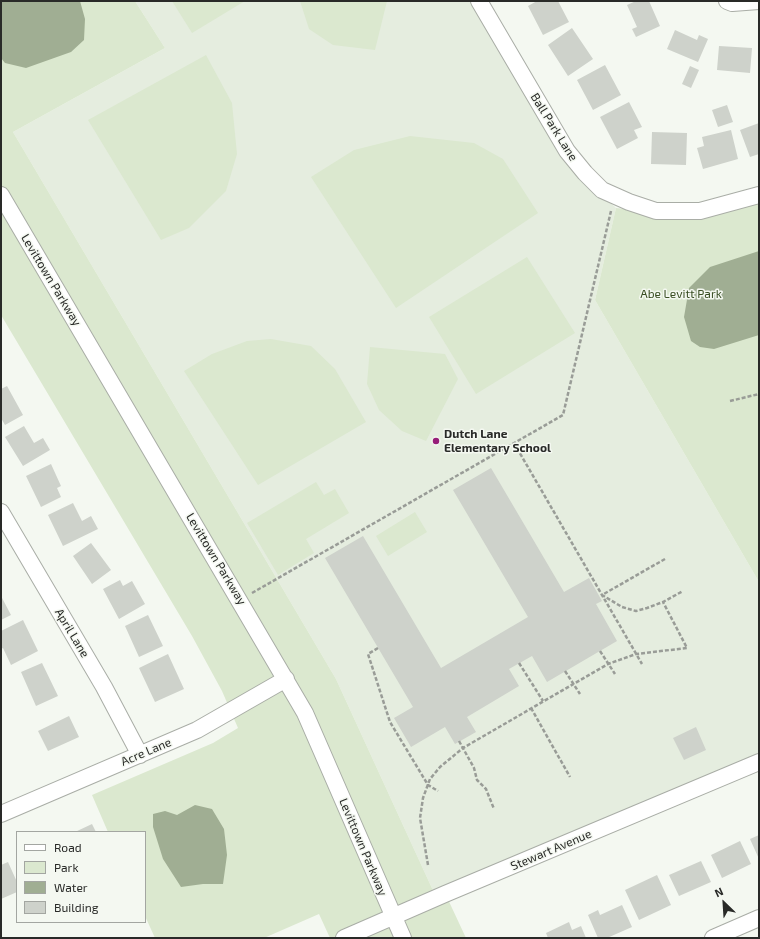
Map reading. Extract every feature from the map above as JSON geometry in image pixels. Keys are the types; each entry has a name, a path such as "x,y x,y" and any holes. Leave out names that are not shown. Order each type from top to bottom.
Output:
{"street":[{"name":"Ball Park Lane","path":"479,1 567,151 585,173 602,190 614,196 656,211 700,211 759,195"},
{"path":"727,1 759,1"},
{"name":"Levittown Parkway","path":"1,195 306,713 403,938"},
{"name":"April Lane","path":"1,512 104,687 140,755"},
{"name":"Acre Lane","path":"1,814 197,730 286,679"},
{"name":"Stewart Avenue","path":"344,938 759,762"},
{"path":"713,938 759,918"}],"path":[{"path":"240,600 563,415 614,196"},
{"path":"730,401 759,394"},
{"path":"514,443 642,664"},
{"path":"602,594 665,559"},
{"path":"602,594 622,607 636,610 647,608 663,602 683,591"},
{"path":"428,865 420,818 423,798 430,779 440,767 463,748 608,664 636,654 687,648 663,602"},
{"path":"378,648 368,654 390,722 428,785 438,790"},
{"path":"600,651 615,674"},
{"path":"520,663 543,701"},
{"path":"565,671 580,694"},
{"path":"531,708 570,777"},
{"path":"459,742 474,768 477,780 486,789 494,809"}],"shaded area":[{"name":"Dutch Lane Elementary School","path":"135,1 473,1 565,160 616,208 595,300 759,582 759,754 436,897 336,679 13,132 165,48"}],"green space":[{"path":"1,1 135,1 165,48 13,132 336,679 436,897 445,893 466,938 330,938 319,914 264,938 155,938 146,918 146,831 108,831 92,795 213,743 238,728 222,691 192,636 1,315"},
{"path":"172,1 245,1 192,33"},
{"path":"300,1 387,1 375,50 333,45 309,29"},
{"path":"206,55 232,103 237,154 226,191 189,228 161,240 88,120"},
{"path":"410,136 474,143 503,159 538,213 396,308 311,177 354,150"},
{"name":"Abe Levitt Park","path":"759,200 759,582 595,300 616,208 697,217"},
{"path":"527,257 575,333 476,394 429,317"},
{"path":"271,339 311,346 335,369 366,422 258,485 184,371 212,354 247,341"},
{"path":"370,347 445,354 458,379 426,441 402,431 379,410 367,384"},
{"path":"316,482 324,495 335,489 349,513 306,539 314,553 278,575 247,523"},
{"path":"415,512 427,532 388,556 376,536"}],"water":[{"path":"1,1 80,1 85,19 84,40 71,52 26,68 5,63 1,58"},
{"path":"759,251 759,335 714,349 700,347 691,341 684,317 689,288 710,267"},
{"path":"195,805 212,809 224,829 227,855 223,884 203,884 181,887 163,859 153,827 153,814 165,811 177,815"}],"building":[{"path":"537,1 558,1 569,22 543,35 528,6"},
{"path":"636,1 649,1 660,26 636,37 632,29 637,27 627,5"},
{"path":"572,28 593,59 568,76 548,45"},
{"path":"675,30 697,40 699,35 708,39 698,62 667,49"},
{"path":"719,46 752,48 750,73 717,70"},
{"path":"605,65 621,95 593,110 577,80"},
{"path":"690,66 699,70 691,88 682,84"},
{"path":"629,102 642,127 634,130 638,138 617,149 600,117"},
{"path":"727,105 733,122 718,127 712,110"},
{"path":"759,123 759,154 750,157 740,130"},
{"path":"731,130 738,159 703,169 697,148 704,146 702,137"},
{"path":"652,132 687,133 686,165 651,164"},
{"path":"7,386 23,415 5,425 1,418 1,389"},
{"path":"24,426 34,443 43,438 50,450 23,466 5,437"},
{"path":"51,464 61,486 57,488 61,497 41,507 26,476"},
{"path":"491,468 564,592 589,578 602,601 596,604 617,641 547,682 532,656 509,669 519,686 467,717 476,732 455,744 445,727 411,747 394,718 413,707 325,558 363,536 441,668 528,617 453,490"},
{"path":"73,503 82,521 91,516 98,529 63,546 48,515"},
{"path":"91,543 111,570 92,584 73,556"},
{"path":"120,580 123,586 132,581 145,604 119,619 103,589"},
{"path":"1,596 11,615 1,620"},
{"path":"148,615 163,646 139,657 125,626"},
{"path":"23,620 38,651 11,665 3,648 1,649 1,631"},
{"path":"168,654 184,689 155,702 139,668"},
{"path":"42,663 58,696 36,706 21,672"},
{"path":"69,716 79,737 48,751 38,731"},
{"path":"696,727 706,750 684,760 673,738"},
{"path":"92,824 96,831 77,831"},
{"path":"759,835 759,859 750,839"},
{"path":"740,841 751,864 722,878 711,855"},
{"path":"701,861 711,882 679,896 669,875"},
{"path":"8,862 16,880 16,892 1,899 1,865"},
{"path":"657,875 671,905 639,920 625,890"},
{"path":"622,905 632,927 607,938 598,938 588,915 598,910 600,915"},
{"path":"569,922 572,930 581,926 586,938 548,938 546,933"}],"place":[{"name":"Dutch Lane Elementary School","path":"436,441"}]}
